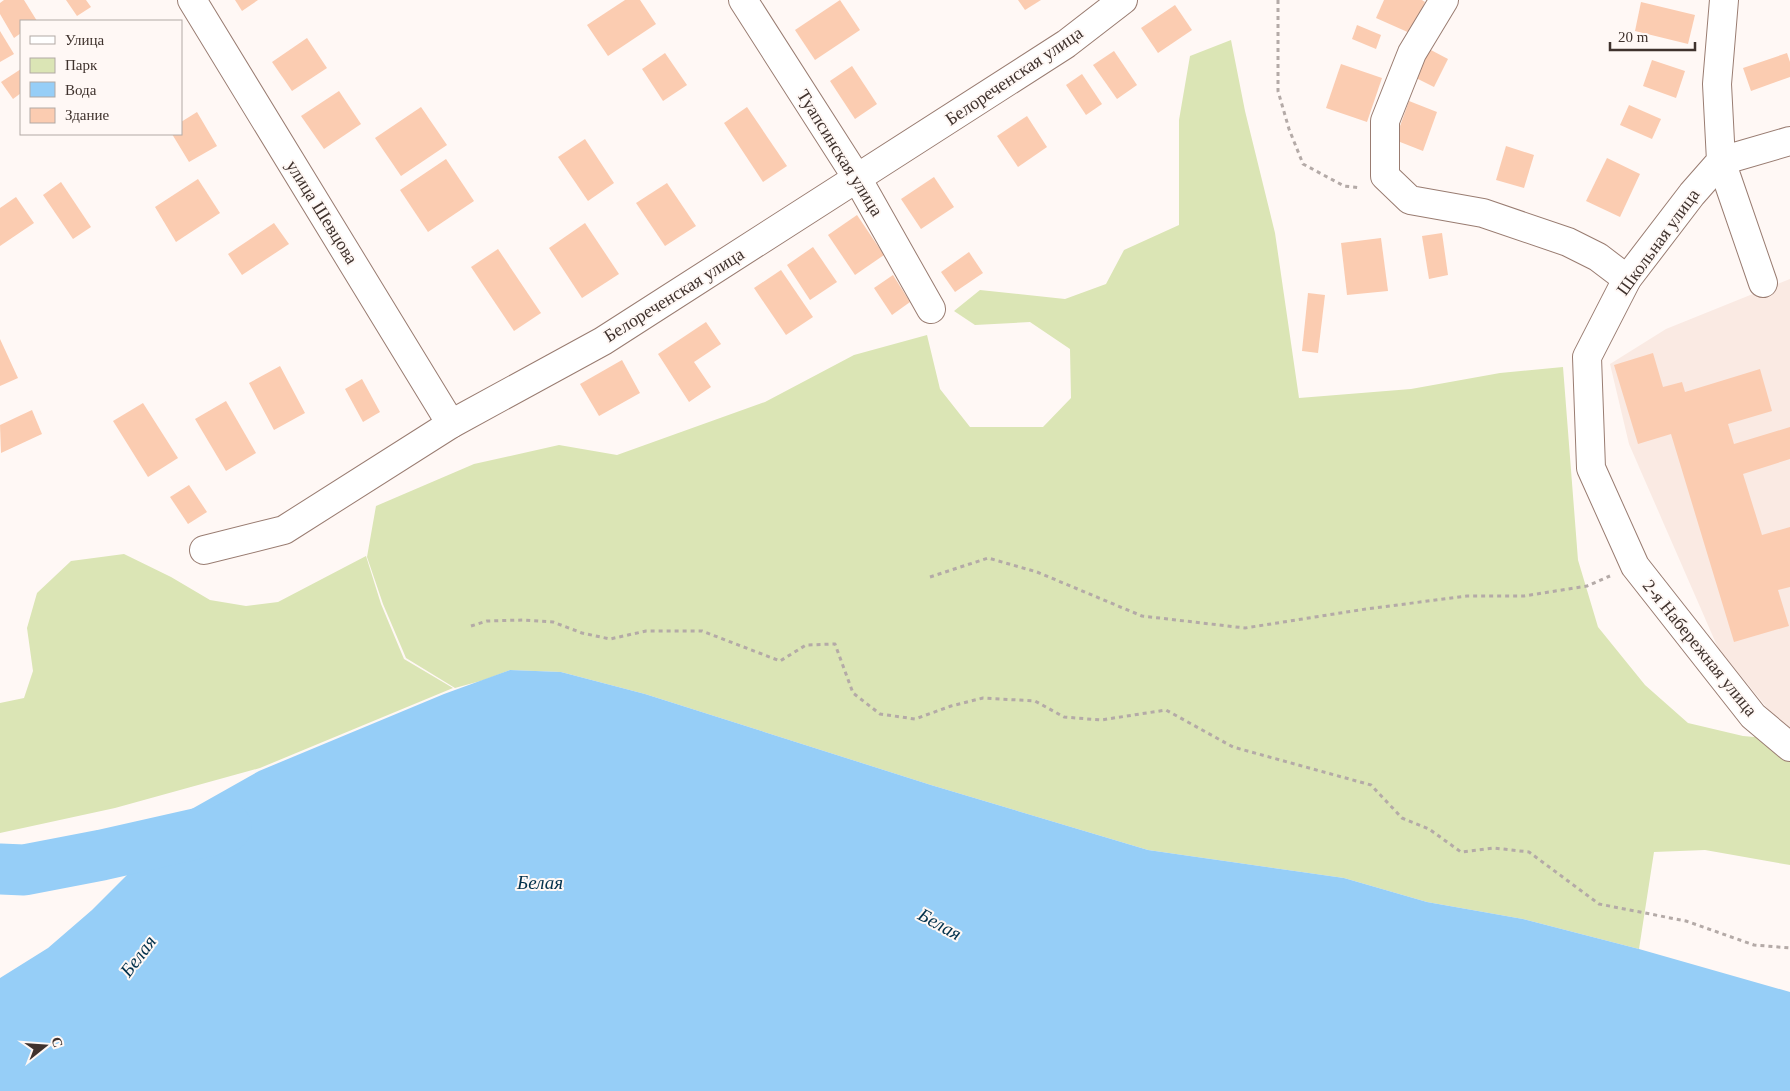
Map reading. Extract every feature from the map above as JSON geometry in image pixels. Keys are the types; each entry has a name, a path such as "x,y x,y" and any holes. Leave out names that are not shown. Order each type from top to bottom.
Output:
{"street":[{"name":"улица Шевцова","path":"192,0 451,424"},
{"name":"Туапсинская улица","path":"743,0 857,178 932,310"},
{"name":"Белореченская улица","path":"204,550 284,530 451,424 603,341 1066,44 1123,0"},
{"path":"1444,0 1412,53 1385,122 1385,176 1410,200 1483,213 1568,242 1598,257 1627,279"},
{"path":"1724,0 1717,84 1721,161 1763,283"},
{"path":"1721,161 1790,141"},
{"name":"Школьная улица","path":"1635,566 1591,468 1587,357 1627,279 1692,194 1721,161"},
{"name":"2-я Набережная улица","path":"1635,566 1753,716 1790,747"}],"path":[{"path":"1278,0 1278,91 1289,129 1303,164 1344,186 1403,193"},
{"path":"930,578 988,558 1037,572 1142,616 1246,628 1366,609 1467,596 1524,596 1586,586 1635,566"},
{"path":"471,626 488,621 553,622 582,634 610,639 646,631 702,631 780,661 806,645 836,644 854,694 880,714 915,719 951,706 983,698 1035,701 1064,717 1101,720 1166,710 1233,747 1371,785 1402,818 1429,829 1461,852 1494,848 1529,852 1599,904 1686,921 1754,945 1790,948"}],"shaded area":[{"path":"1790,279 1790,736 1718,648 1629,444 1610,364 1666,329"}],"green space":[{"path":"1231,40 1245,111 1275,233 1299,398 1411,389 1500,373 1563,367 1578,560 1598,627 1645,685 1688,723 1743,736 1790,740 1790,865 1705,850 1654,852 1639,949 1523,919 1427,902 1344,878 1148,850 931,785 645,694 561,672 510,670 455,688 406,658 383,604 367,557 376,506 474,464 559,445 617,455 765,402 854,355 927,335 940,389 970,427 1043,427 1071,398 1070,349 1030,322 975,325 954,311 980,290 1065,299 1106,284 1124,250 1179,225 1179,120 1190,56"},
{"path":"124,554 171,577 210,600 246,606 278,602 366,556 381,604 404,659 453,688 260,768 115,808 0,833 0,703 24,698 33,671 27,628 37,593 71,561"}],"water":[{"name":"Белая","path":"510,670 561,672 645,694 931,785 1148,850 1344,878 1427,902 1523,919 1639,949 1790,992 1790,1091 0,1091 0,978 48,948 92,910 136,866 181,815 259,771 444,694"}],"building":[{"path":"4,0 24,0 36,20 20,20 20,34 14,38 0,14 0,3"},
{"path":"66,0 86,0 91,7 77,16"},
{"path":"235,0 258,0 242,11"},
{"path":"625,0 640,0 656,24 608,56 587,25"},
{"path":"840,0 860,30 815,60 795,30"},
{"path":"1018,0 1041,0 1025,10"},
{"path":"1384,0 1422,0 1425,2 1412,34 1376,18"},
{"path":"1641,2 1695,15 1688,44 1635,31"},
{"path":"1175,5 1192,30 1158,53 1141,28"},
{"path":"1357,25 1381,35 1376,49 1352,39"},
{"path":"0,31 14,54 0,62"},
{"path":"307,38 327,68 292,91 272,62"},
{"path":"1429,49 1448,59 1434,87 1414,77"},
{"path":"1114,51 1137,85 1117,99 1093,65"},
{"path":"665,53 687,85 663,101 642,69"},
{"path":"1787,53 1790,62 1790,77 1751,91 1743,68"},
{"path":"1652,60 1685,71 1676,98 1643,86"},
{"path":"1341,64 1382,78 1367,122 1326,108"},
{"path":"852,66 877,104 855,119 830,81"},
{"path":"20,70 20,94 13,99 1,82"},
{"path":"1082,74 1102,104 1086,115 1066,85"},
{"path":"339,91 361,124 324,149 301,116"},
{"path":"1409,101 1437,112 1423,151 1395,140"},
{"path":"1629,105 1661,119 1652,139 1620,125"},
{"path":"421,107 447,145 401,176 375,138"},
{"path":"747,107 787,166 763,182 724,123"},
{"path":"197,112 217,146 189,162 173,135 182,135 182,121"},
{"path":"1027,116 1047,147 1018,167 997,136"},
{"path":"585,139 614,183 588,201 558,157"},
{"path":"1506,146 1534,155 1524,188 1496,180"},
{"path":"1607,158 1640,174 1620,217 1586,201"},
{"path":"446,159 474,201 428,232 400,190"},
{"path":"934,177 954,207 921,229 901,199"},
{"path":"198,179 220,213 176,242 155,207"},
{"path":"61,182 91,227 73,239 43,195"},
{"path":"667,183 696,226 665,246 636,203"},
{"path":"16,197 34,223 0,246 0,208"},
{"path":"857,215 884,255 855,275 828,235"},
{"path":"274,223 289,244 242,275 228,254"},
{"path":"585,223 619,274 582,298 549,248"},
{"path":"1442,233 1448,275 1429,279 1422,236"},
{"path":"1381,238 1388,291 1347,295 1341,243"},
{"path":"813,247 837,282 810,300 787,265"},
{"path":"498,249 541,313 514,331 471,267"},
{"path":"969,252 983,273 955,292 941,272"},
{"path":"781,270 813,317 786,335 754,288"},
{"path":"893,275 910,302 892,315 874,288"},
{"path":"1308,293 1325,295 1318,353 1302,351"},
{"path":"706,322 721,344 694,362 711,387 689,402 658,354"},
{"path":"0,339 18,378 0,386"},
{"path":"1653,353 1663,387 1682,382 1685,392 1760,369 1772,411 1728,424 1734,444 1790,427 1790,459 1743,474 1762,535 1790,527 1790,587 1778,590 1789,626 1734,642 1671,434 1638,444 1614,365"},
{"path":"622,360 640,393 599,416 580,384"},
{"path":"280,366 305,413 274,430 249,383"},
{"path":"362,379 380,412 363,422 345,389"},
{"path":"226,401 256,453 226,471 195,419"},
{"path":"143,403 178,458 148,477 113,421"},
{"path":"32,410 42,434 1,453 0,425"},
{"path":"189,485 207,512 188,524 170,497"}],"waterway":[{"path":"0,869 24,870 102,855 226,827"}]}
